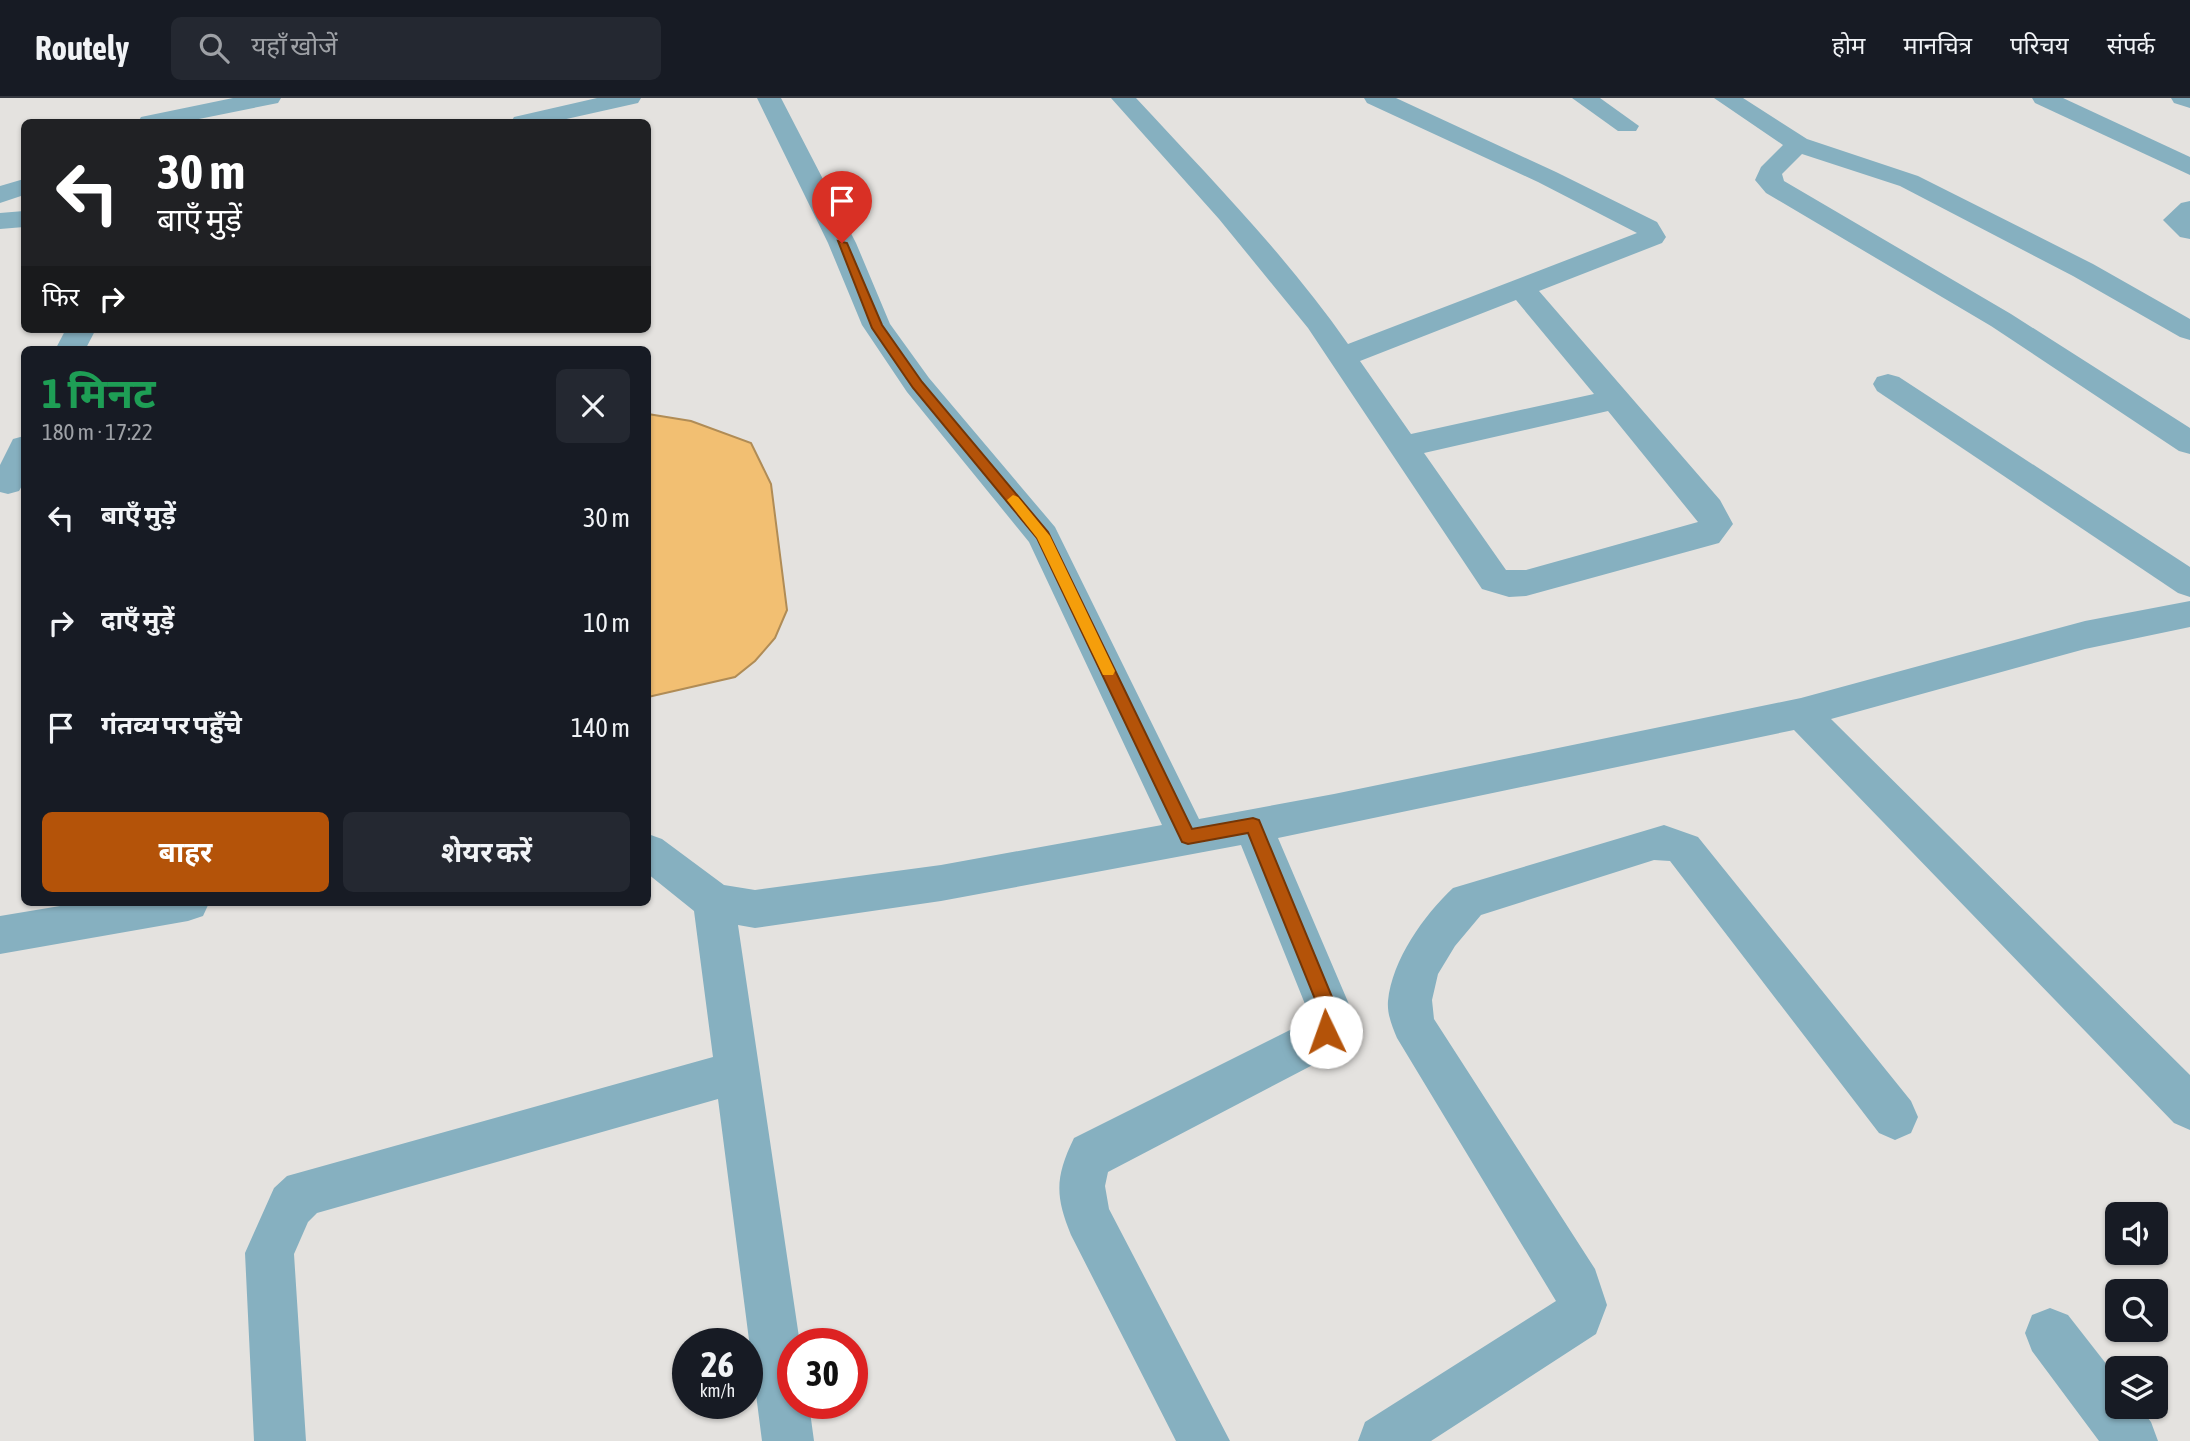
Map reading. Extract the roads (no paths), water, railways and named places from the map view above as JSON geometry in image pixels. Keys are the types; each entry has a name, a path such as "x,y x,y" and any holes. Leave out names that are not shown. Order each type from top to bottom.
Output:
{"street":[{"path":"165,119 269,98"},
{"path":"536,119 629,98"},
{"path":"768,98 842,243 876,325 918,385 1043,536 1188,837"},
{"path":"1123,98 1228,213 1318,322 1494,580 1509,584 1526,583 1707,534 1716,524 1708,508 1521,288"},
{"path":"1341,357 1649,240 1653,235 1647,228 1547,177 1376,98"},
{"path":"1584,98 1627,126"},
{"path":"1726,98 1798,144 1909,181 2083,270 2190,331"},
{"path":"2044,98 2190,167"},
{"path":"2183,98 2190,101"},
{"path":"1798,144 1770,172 1768,180 1775,187 2001,320 2190,443"},
{"path":"0,195 21,188"},
{"path":"2190,209 2176,220 2190,231"},
{"path":"0,221 21,219"},
{"path":"1888,384 2190,584"},
{"path":"1402,447 1615,399"},
{"path":"8,483 21,454"},
{"path":"651,853 714,902 755,909 941,883 1253,825 1801,713 2085,635 2190,614"},
{"path":"1801,713 2190,1107"},
{"path":"1204,1441 1088,1218 1079,1191 1082,1172 1091,1155 1312,1042 1326,1032 1331,1024 1328,1009 1253,825"},
{"path":"1384,1441 1578,1317 1582,1305 1577,1287 1419,1038 1412,1020 1410,1002 1418,970 1456,910 1468,901 1637,847 1664,842 1684,849 1895,1116"},
{"path":"714,902 788,1441"},
{"path":"0,935 89,912 155,906"},
{"path":"279,1441 269,1253 291,1205 304,1193 737,1072"},
{"path":"2050,1333 2132,1441"}]}
